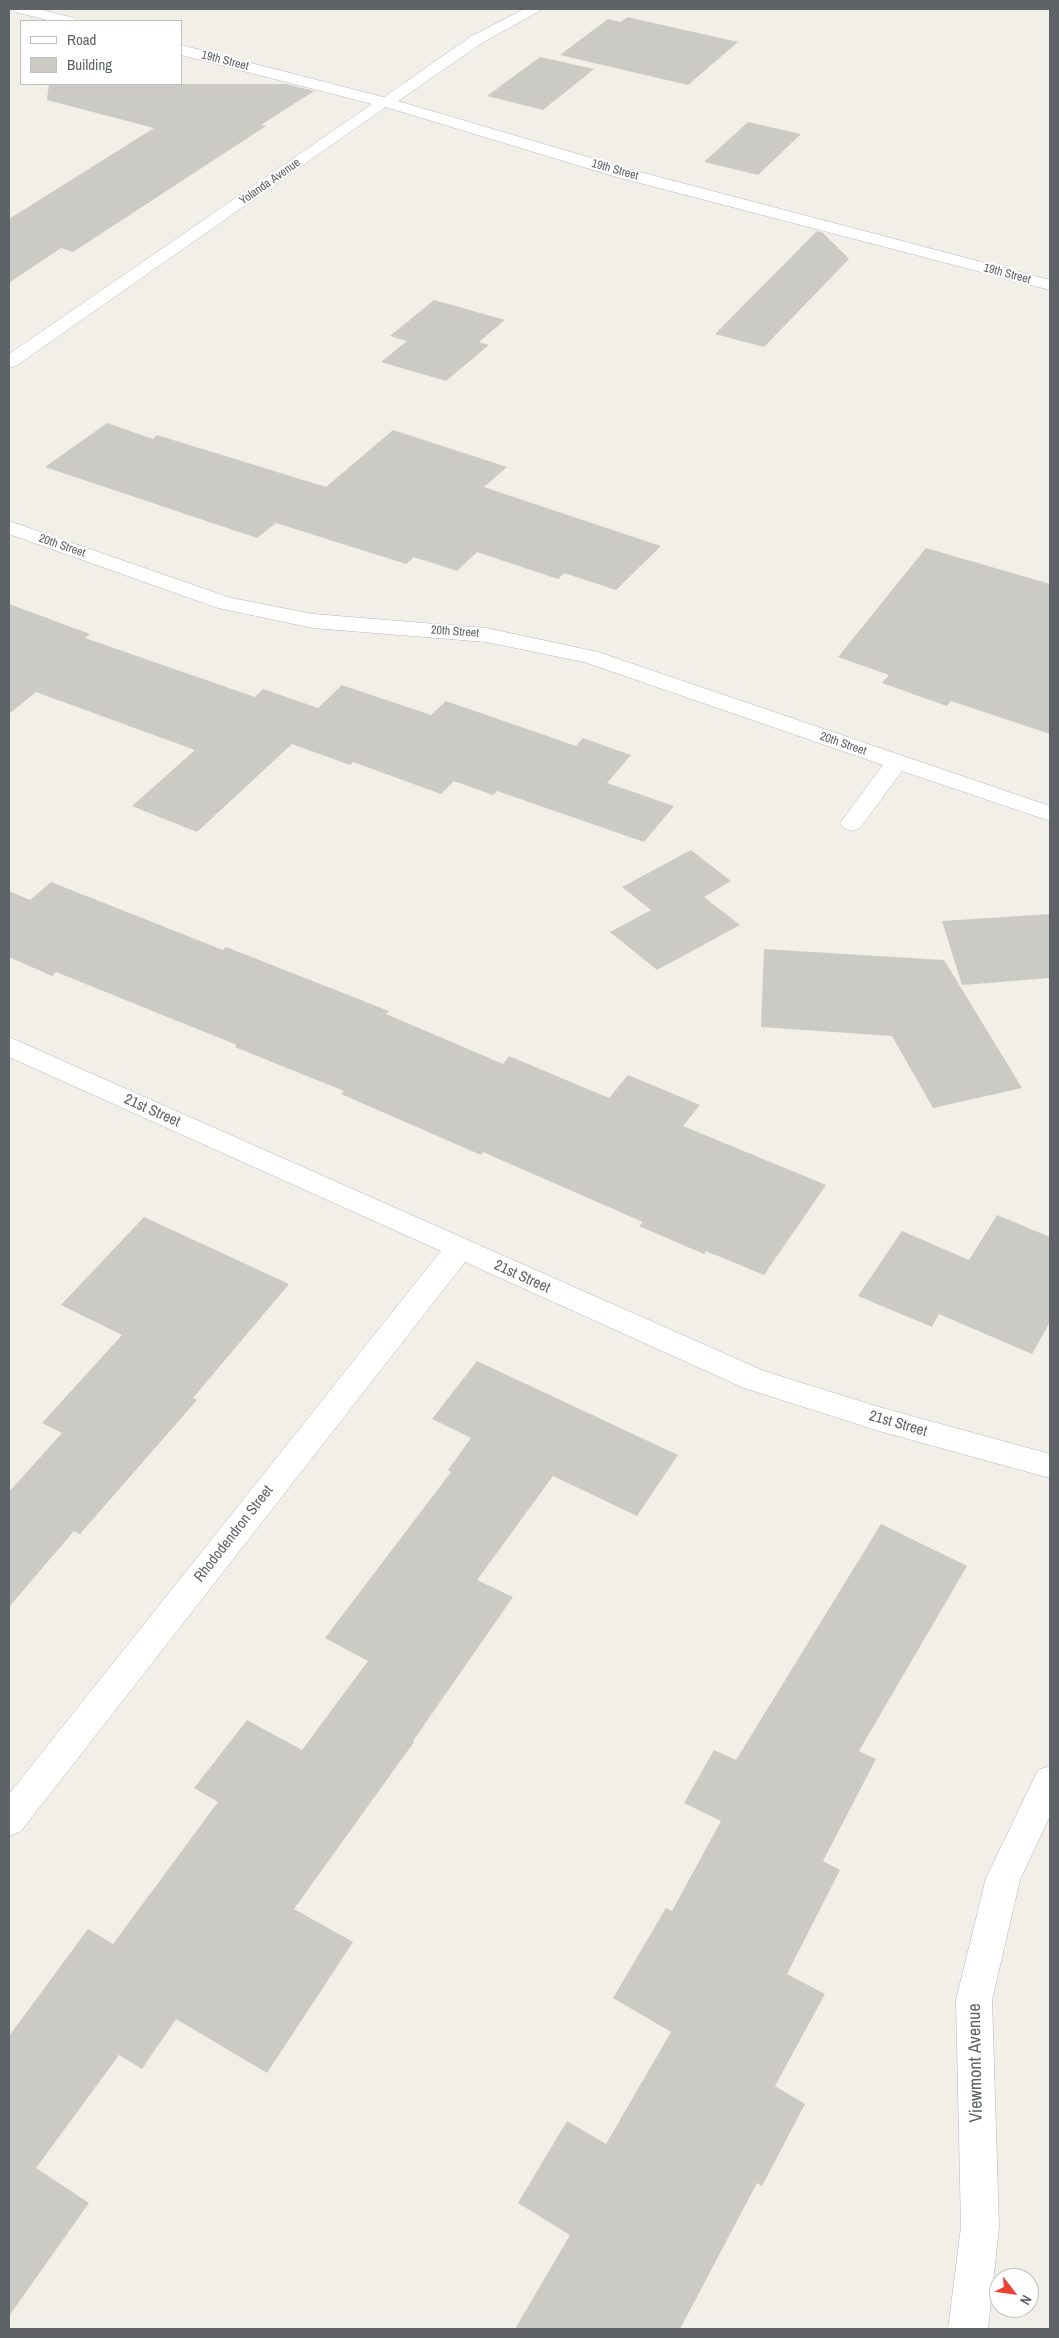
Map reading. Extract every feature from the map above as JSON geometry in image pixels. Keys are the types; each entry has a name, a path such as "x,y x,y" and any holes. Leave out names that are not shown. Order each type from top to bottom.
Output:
{"street":[{"path":"20,9 65,20"},
{"name":"Yolanda Avenue","path":"9,362 476,40 535,9"},
{"name":"19th Street","path":"182,50 385,102 619,172 1050,285"},
{"name":"20th Street","path":"9,527 226,603 313,621 486,635 590,657 1050,814"},
{"path":"852,823 897,762"},
{"name":"21st Street","path":"9,1046 755,1380 879,1419 1050,1466"},
{"name":"Rhododendron Street","path":"9,1820 459,1249"},
{"name":"Viewmont Avenue","path":"968,2329 980,2227 974,2000 1003,1878 1050,1781"}],"building":[{"path":"627,17 738,42 688,85 560,55 608,19 621,22"},
{"path":"540,57 594,69 543,110 487,96"},
{"path":"286,84 314,91 261,125 266,126 73,252 61,248 9,283 9,219 154,128 47,100 49,85"},
{"path":"748,122 801,134 758,175 704,162"},
{"path":"817,231 823,233 849,259 764,347 715,334"},
{"path":"434,300 505,320 479,342 489,345 446,381 381,362 407,341 390,336"},
{"path":"107,423 153,439 157,435 326,487 393,430 507,467 484,487 661,546 616,590 564,573 558,579 477,552 457,571 414,557 406,564 276,523 257,538 45,467"},
{"path":"926,548 1050,584 1050,734 951,701 947,706 882,683 889,675 838,657"},
{"path":"9,604 90,634 85,638 255,697 263,689 318,708 342,685 431,715 446,701 576,746 583,738 631,755 607,783 674,806 644,842 497,791 493,795 454,781 441,794 353,762 350,765 292,744 197,832 132,806 195,750 36,692 9,714"},
{"path":"691,850 731,881 704,897 740,925 657,970 610,932 651,910 622,887"},
{"path":"51,882 223,950 226,947 389,1011 386,1014 503,1064 509,1056 609,1098 628,1075 700,1105 683,1126 826,1185 764,1275 706,1251 704,1254 639,1226 643,1222 483,1152 481,1155 341,1094 344,1091 235,1047 237,1045 56,972 52,976 9,957 9,891 30,900"},
{"path":"1050,914 1050,978 962,985 942,921"},
{"path":"764,949 944,960 1022,1088 933,1108 892,1036 761,1027"},
{"path":"997,1215 1050,1237 1050,1322 1032,1354 939,1314 932,1327 858,1296 902,1231 969,1260"},
{"path":"144,1217 289,1284 193,1398 197,1400 80,1534 74,1531 9,1607 9,1492 62,1433 42,1423 122,1335 61,1305"},
{"path":"477,1361 678,1455 637,1516 553,1476 477,1580 513,1597 414,1742 294,1909 353,1942 267,2073 176,2019 142,2069 119,2055 36,2168 89,2203 9,2316 9,2036 88,1929 113,1944 218,1802 194,1788 247,1720 302,1750 368,1661 325,1638 451,1472 448,1470 471,1438 432,1419"},
{"path":"881,1524 967,1566 859,1751 876,1759 823,1861 840,1870 787,1974 825,1994 775,2086 805,2104 762,2186 757,2183 680,2329 515,2329 570,2235 518,2203 567,2121 606,2144 671,2032 613,1998 666,1908 672,1911 721,1821 684,1803 714,1750 736,1760"}]}
